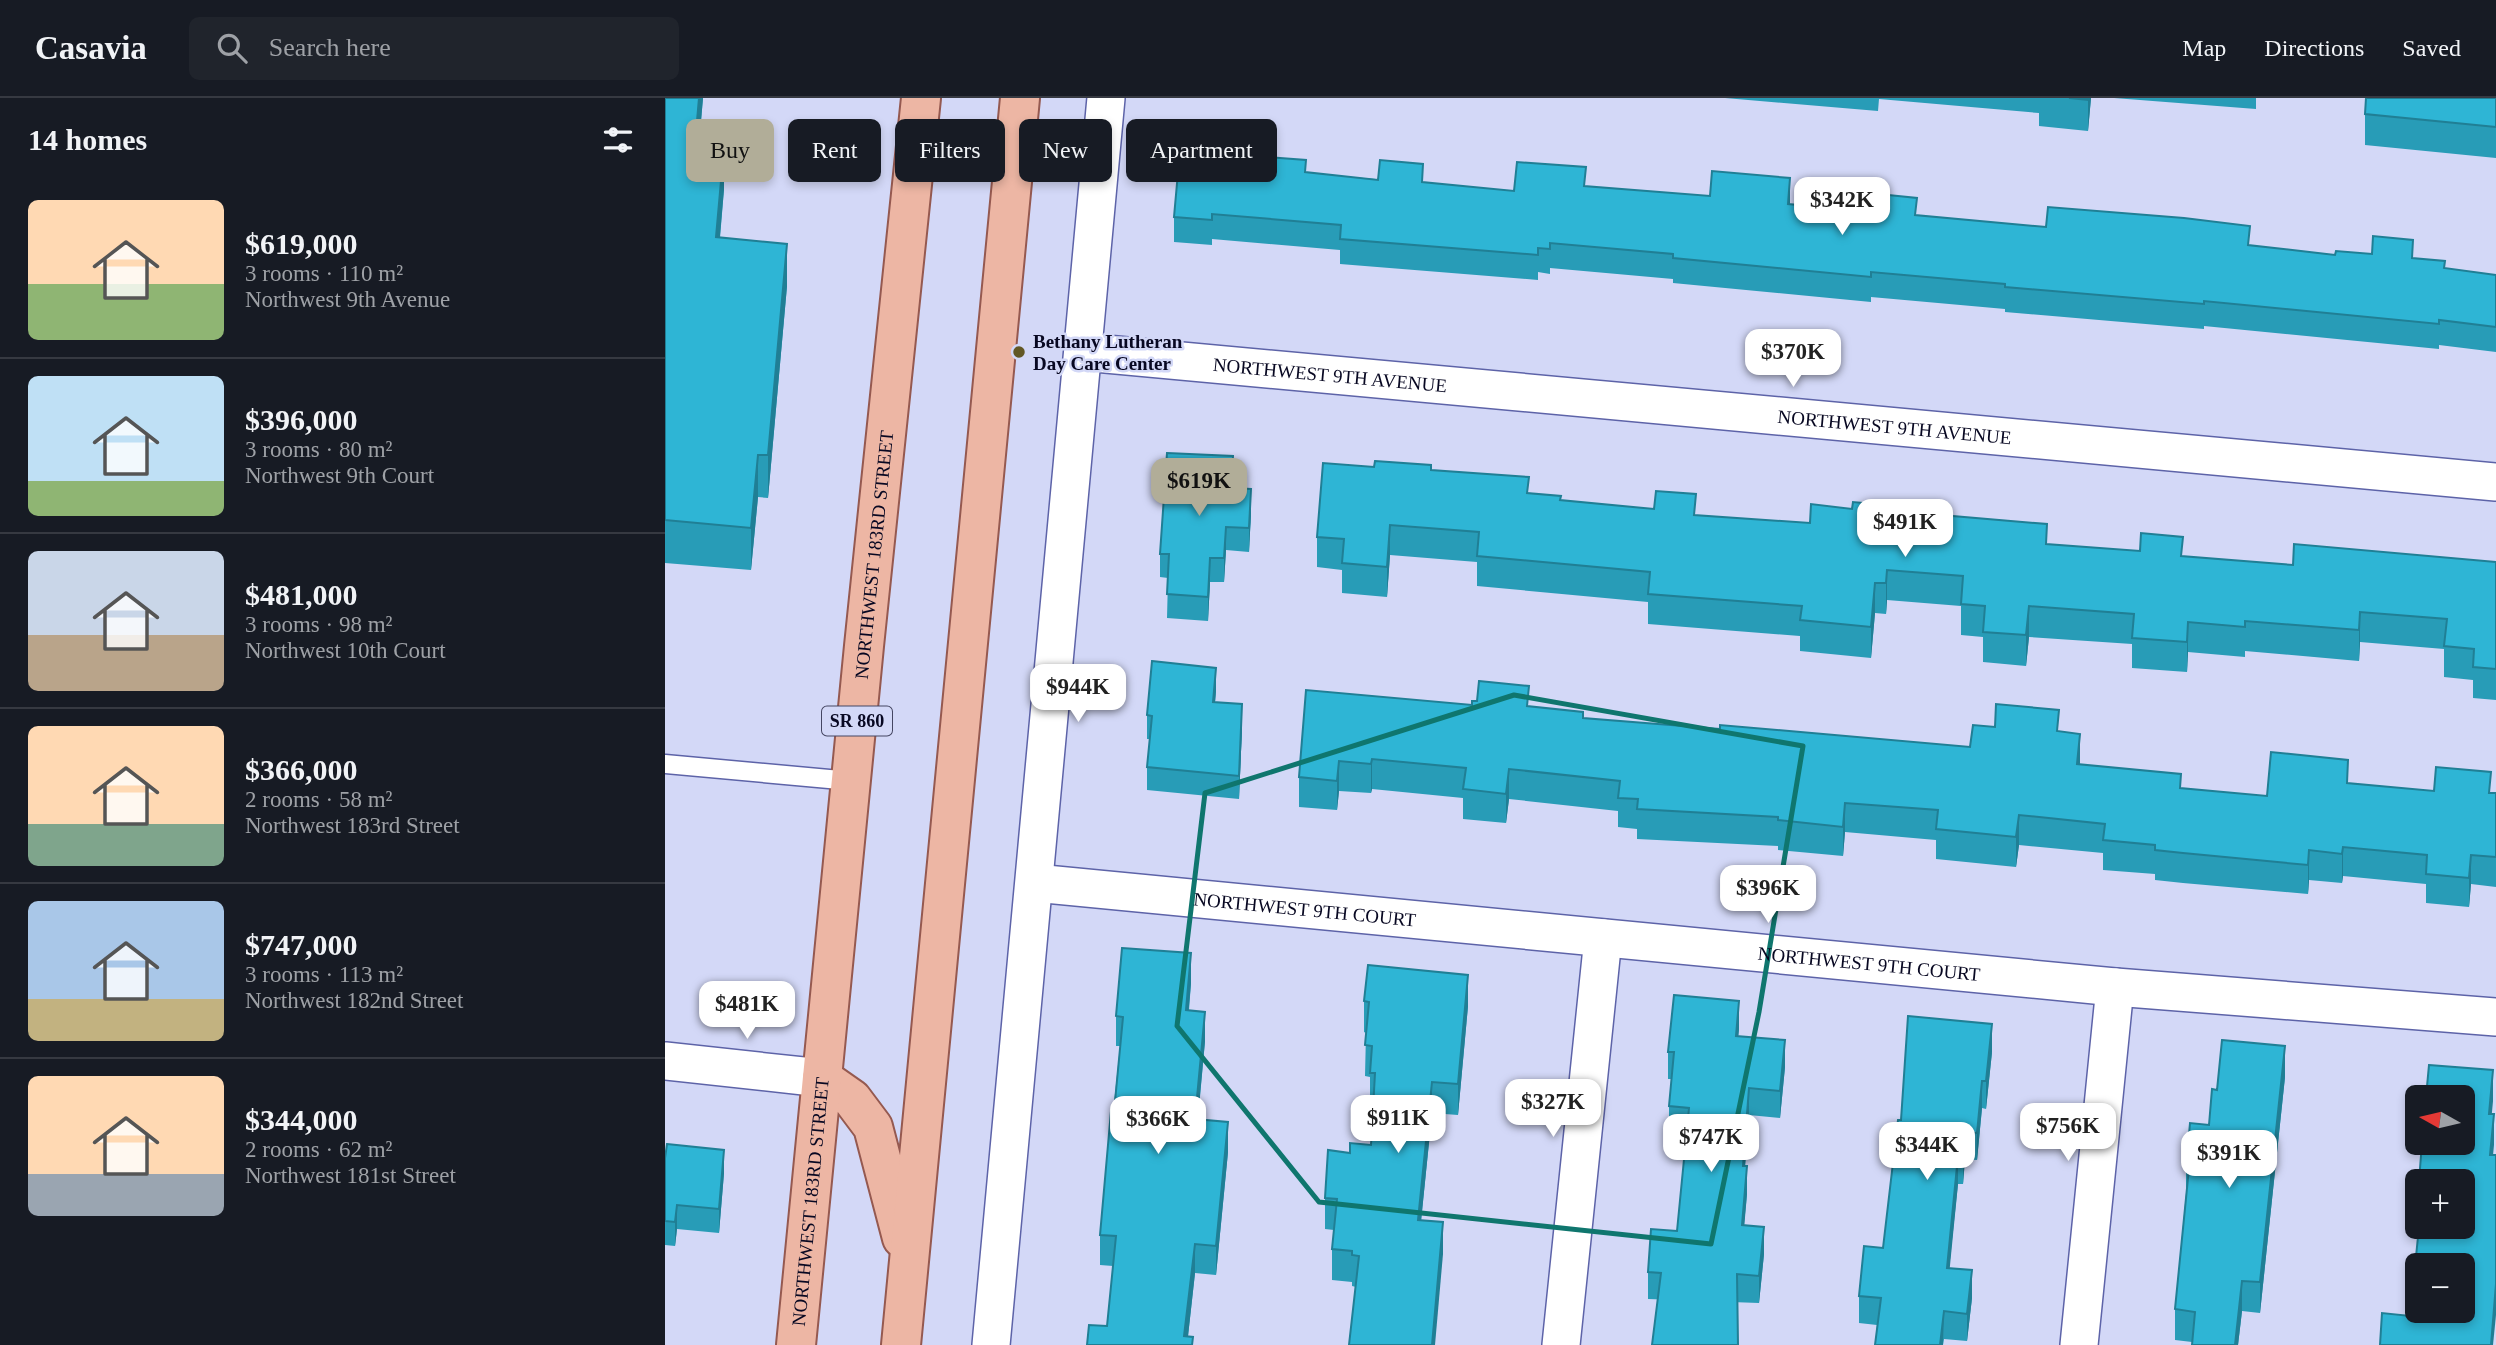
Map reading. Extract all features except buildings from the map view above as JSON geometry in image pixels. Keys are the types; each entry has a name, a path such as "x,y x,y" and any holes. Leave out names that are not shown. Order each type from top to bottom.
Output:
{"main road":[{"name":"NORTHWEST 183RD STREET","path":"796,1345 921,98"},
{"path":"901,1345 1020,98"},
{"path":"822,1078 852,1099 873,1127 908,1264"}],"street":[{"path":"991,1345 1106,98"},
{"name":"NORTHWEST 9TH AVENUE","path":"1084,352 2496,482"},
{"name":"NORTHWEST 9TH COURT","path":"1035,883 2115,987 2496,1017"},
{"path":"1561,1345 1603,938"},
{"path":"2079,1345 2115,987"},
{"path":"665,1061 822,1078"}],"lane":[{"path":"665,764 851,781"}],"highlighted area":[{"path":"1514,695 1803,746 1759,1012 1711,1244 1319,1202 1177,1026 1205,793"}],"place":[{"name":"Bethany Lutheran Day Care Center","path":"1019,352"}]}
